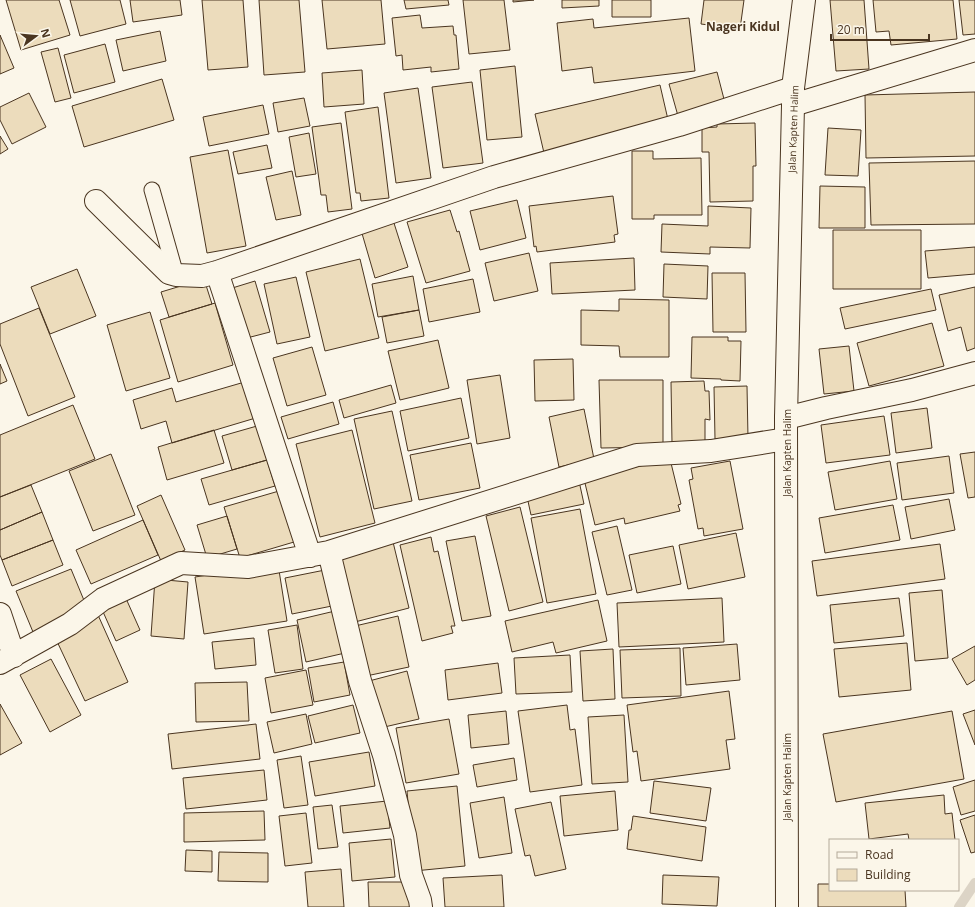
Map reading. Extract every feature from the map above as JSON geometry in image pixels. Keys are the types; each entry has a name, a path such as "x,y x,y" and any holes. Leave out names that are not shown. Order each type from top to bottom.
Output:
{"street":[{"name":"Jalan Kapten Halim","path":"787,907 786,418 793,97 804,0"},
{"path":"96,201 170,272 176,275 202,276 494,177 679,125 975,50"},
{"path":"217,272 320,554 384,755 405,835 412,875 421,907"},
{"path":"786,418 912,390 975,373"},
{"path":"0,614 7,660 70,624 103,599 181,563 248,567 320,554 636,455 711,451 786,439"}],"lane":[{"path":"152,190 176,275"}],"building":[{"path":"6,0 59,0 70,35 21,50"},
{"path":"70,0 120,0 126,24 80,36"},
{"path":"130,0 180,0 182,15 133,22"},
{"path":"202,0 243,0 248,67 208,70"},
{"path":"259,0 299,0 305,72 264,75"},
{"path":"322,0 381,0 385,44 327,49"},
{"path":"404,0 448,0 449,5 406,9"},
{"path":"463,0 504,0 510,50 469,54"},
{"path":"513,0 534,0 513,2"},
{"path":"562,0 599,0 599,6 562,8"},
{"path":"612,0 651,0 651,17 612,17"},
{"path":"704,0 744,0 740,29 701,24"},
{"path":"830,0 864,0 869,69 836,71"},
{"path":"873,0 953,0 957,39 891,45 889,31 876,32"},
{"path":"959,0 975,0 975,34 963,35"},
{"path":"420,15 422,28 453,26 454,35 456,35 459,69 431,72 431,67 403,70 402,55 396,56 392,18"},
{"path":"689,18 695,71 594,83 592,67 562,71 557,23 593,19 594,28"},
{"path":"160,31 166,61 123,71 116,40"},
{"path":"0,35 14,68 0,74"},
{"path":"105,44 115,82 74,93 64,55"},
{"path":"58,48 71,98 55,102 41,52"},
{"path":"515,66 522,137 487,140 480,70"},
{"path":"362,70 364,104 324,107 322,73"},
{"path":"717,72 725,103 678,116 669,84"},
{"path":"162,79 174,120 84,147 72,106"},
{"path":"472,82 483,163 443,168 432,87"},
{"path":"660,85 669,124 544,153 535,114"},
{"path":"418,88 431,178 396,183 384,93"},
{"path":"975,92 975,156 866,158 865,95"},
{"path":"29,93 46,127 12,144 0,120 0,107"},
{"path":"304,98 310,126 278,132 273,103"},
{"path":"263,105 269,134 209,146 203,117"},
{"path":"378,107 389,198 361,201 360,193 356,193 345,112"},
{"path":"341,123 352,209 328,212 326,195 321,195 312,127"},
{"path":"755,123 756,166 753,166 753,201 710,202 709,152 702,152 702,128 717,127 717,124"},
{"path":"828,128 861,130 858,176 825,175"},
{"path":"309,133 316,174 296,177 289,137"},
{"path":"0,136 8,149 0,154"},
{"path":"267,145 272,168 238,174 233,152"},
{"path":"228,150 246,246 207,253 190,157"},
{"path":"632,151 653,151 653,159 701,158 702,215 654,215 654,219 632,219"},
{"path":"975,161 975,224 871,225 869,163"},
{"path":"292,171 301,215 276,220 266,177"},
{"path":"820,186 865,187 865,228 819,228"},
{"path":"613,196 618,234 614,235 615,242 537,252 536,246 534,247 529,206"},
{"path":"517,200 526,238 480,250 470,211"},
{"path":"708,206 751,208 750,248 710,247 710,254 661,252 662,224 708,226"},
{"path":"450,210 457,232 459,231 470,271 426,283 407,222"},
{"path":"393,220 408,267 375,278 361,230"},
{"path":"833,230 921,230 921,289 833,289"},
{"path":"975,247 975,274 928,278 925,251"},
{"path":"529,253 538,291 494,301 485,263"},
{"path":"634,258 635,290 552,294 550,263"},
{"path":"360,259 379,338 325,351 306,272"},
{"path":"664,264 708,266 707,299 663,297"},
{"path":"77,269 96,316 50,334 31,287"},
{"path":"712,273 745,273 746,332 713,332"},
{"path":"413,276 419,310 378,317 372,284"},
{"path":"296,277 310,337 277,344 264,284"},
{"path":"204,279 212,304 169,317 161,292"},
{"path":"473,279 480,312 429,322 423,289"},
{"path":"255,281 270,332 243,339 229,289"},
{"path":"975,287 975,348 967,351 961,327 948,331 939,295"},
{"path":"931,289 936,310 845,329 840,308"},
{"path":"619,299 669,300 669,357 620,357 619,346 581,345 581,310 619,311"},
{"path":"215,303 233,365 178,382 160,320"},
{"path":"39,308 75,397 28,416 0,344 0,324"},
{"path":"419,310 424,336 387,343 382,317"},
{"path":"150,312 170,378 126,391 107,325"},
{"path":"932,323 944,366 869,386 857,343"},
{"path":"692,337 728,337 728,341 741,341 740,381 691,378"},
{"path":"438,340 449,388 400,400 388,351"},
{"path":"849,346 854,391 824,394 819,349"},
{"path":"312,347 326,395 287,406 273,358"},
{"path":"573,359 574,400 535,401 534,360"},
{"path":"0,364 7,381 0,384"},
{"path":"500,375 510,438 477,444 467,380"},
{"path":"599,380 663,380 663,447 601,448"},
{"path":"248,381 259,417 172,443 166,421 141,429 133,400 172,388 176,402"},
{"path":"704,381 705,391 709,391 710,420 705,419 705,442 672,443 671,382"},
{"path":"391,385 396,403 344,418 339,400"},
{"path":"747,386 748,438 715,439 714,387"},
{"path":"461,398 469,438 408,451 400,411"},
{"path":"333,402 339,424 288,439 281,417"},
{"path":"73,405 95,459 0,497 0,435"},
{"path":"927,408 932,448 896,453 891,413"},
{"path":"584,409 594,459 559,467 549,417"},
{"path":"392,411 412,501 374,509 354,419"},
{"path":"884,416 890,455 826,463 821,425"},
{"path":"257,426 267,460 232,470 222,436"},
{"path":"214,430 224,463 167,480 158,447"},
{"path":"352,430 375,523 320,537 296,444"},
{"path":"471,443 480,488 419,500 410,455"},
{"path":"975,452 975,497 968,498 960,454"},
{"path":"111,454 135,515 93,531 69,471"},
{"path":"949,456 954,493 902,500 897,463"},
{"path":"670,459 681,504 678,505 680,511 625,524 624,518 595,525 584,479"},
{"path":"267,460 275,486 209,505 201,479"},
{"path":"730,461 743,529 704,536 703,528 698,529 689,480 693,479 691,468"},
{"path":"890,461 897,499 835,510 828,472"},
{"path":"579,481 584,504 531,515 526,492"},
{"path":"31,485 42,512 0,530 0,497"},
{"path":"279,491 294,542 240,558 224,507"},
{"path":"161,495 185,550 161,561 137,506"},
{"path":"949,499 955,530 911,539 905,507"},
{"path":"893,505 900,540 825,553 819,518"},
{"path":"520,507 543,602 509,611 486,516"},
{"path":"580,509 596,594 547,603 531,518"},
{"path":"42,512 53,540 2,560 0,555 0,530"},
{"path":"227,516 237,549 207,558 197,525"},
{"path":"143,520 158,555 91,584 76,550"},
{"path":"617,526 632,590 607,595 592,532"},
{"path":"736,533 745,577 688,589 679,545"},
{"path":"475,536 491,616 462,621 446,541"},
{"path":"431,537 434,552 438,551 455,626 451,626 453,633 422,641 400,545"},
{"path":"53,540 63,565 12,586 2,560"},
{"path":"393,542 409,608 351,623 334,557"},
{"path":"940,544 945,579 817,596 812,561"},
{"path":"673,546 681,584 637,593 629,555"},
{"path":"278,564 287,621 204,634 195,577"},
{"path":"71,569 88,610 33,632 16,591"},
{"path":"325,570 332,606 292,614 285,578"},
{"path":"155,579 188,582 184,639 151,636"},
{"path":"942,590 948,658 915,661 909,593"},
{"path":"124,594 140,630 116,641 100,605"},
{"path":"722,598 724,642 619,647 617,603"},
{"path":"899,598 904,636 834,643 830,605"},
{"path":"598,600 607,641 556,653 553,642 512,652 505,621"},
{"path":"335,611 345,653 306,662 297,620"},
{"path":"98,615 128,682 85,701 54,635"},
{"path":"398,616 409,667 366,676 355,626"},
{"path":"297,625 303,669 275,673 268,630"},
{"path":"254,638 256,665 215,669 212,642"},
{"path":"907,643 911,690 839,697 834,649"},
{"path":"737,644 740,680 686,685 683,648"},
{"path":"975,646 975,680 967,685 952,659"},
{"path":"680,648 681,696 622,698 620,650"},
{"path":"613,649 615,699 583,701 580,651"},
{"path":"570,655 572,692 516,694 514,658"},
{"path":"51,659 81,715 50,732 20,675"},
{"path":"344,662 350,695 314,702 308,668"},
{"path":"498,663 502,693 448,700 445,670"},
{"path":"306,670 313,705 271,713 265,678"},
{"path":"407,671 419,719 380,728 369,681"},
{"path":"247,682 249,721 196,722 195,683"},
{"path":"729,691 735,739 726,740 730,769 641,781 637,751 633,752 627,705"},
{"path":"0,704 22,743 0,755"},
{"path":"353,705 360,733 315,743 308,716"},
{"path":"567,705 570,730 575,729 582,785 530,792 518,711"},
{"path":"975,710 975,745 963,714"},
{"path":"506,711 509,744 471,748 468,715"},
{"path":"952,711 964,779 836,802 823,734"},
{"path":"306,714 312,744 274,753 267,722"},
{"path":"624,715 628,782 592,784 588,717"},
{"path":"449,719 459,774 406,783 396,728"},
{"path":"256,724 260,759 172,769 168,734"},
{"path":"369,752 375,786 315,796 309,762"},
{"path":"301,756 308,805 284,808 277,760"},
{"path":"514,758 517,780 477,787 473,765"},
{"path":"264,770 267,800 186,809 183,778"},
{"path":"975,780 975,811 961,815 953,787"},
{"path":"654,781 711,788 706,821 650,813"},
{"path":"457,786 465,866 414,871 407,791"},
{"path":"615,791 618,830 564,836 560,796"},
{"path":"944,795 945,814 952,813 955,839 909,839 908,834 869,839 865,803"},
{"path":"504,797 512,853 479,858 470,803"},
{"path":"387,801 390,828 343,833 340,806"},
{"path":"551,802 566,869 535,876 530,855 525,856 515,809"},
{"path":"332,805 338,847 318,849 313,807"},
{"path":"264,811 265,840 184,842 184,813"},
{"path":"306,813 312,863 285,866 279,816"},
{"path":"975,815 975,852 971,853 960,820"},
{"path":"633,816 706,827 702,861 627,849 629,830 631,830"},
{"path":"391,839 395,877 352,881 349,843"},
{"path":"186,850 212,851 212,872 185,871"},
{"path":"219,852 268,853 268,882 218,881"},
{"path":"341,869 344,907 308,907 305,872"},
{"path":"502,875 504,907 445,907 443,878"},
{"path":"663,875 719,877 717,906 662,904"},
{"path":"368,882 414,882 414,907 369,907"},
{"path":"818,884 829,884 829,891 905,891 906,907 818,907"}],"waterway":[{"path":"959,907 975,883"}],"district":[{"name":"Nageri Kidul","path":"743,26"}]}
